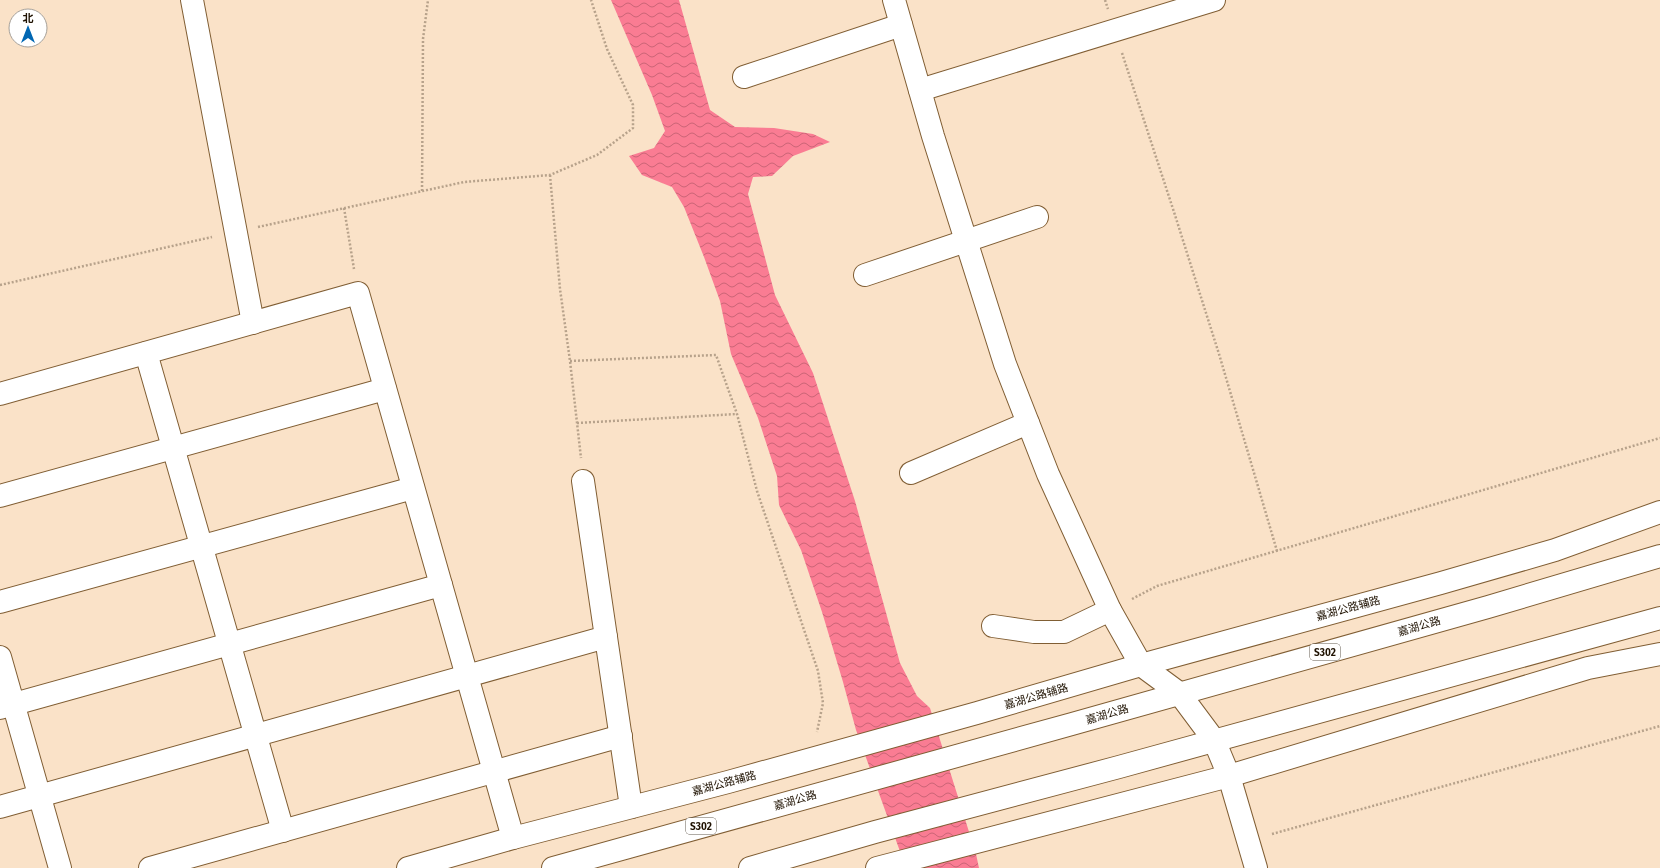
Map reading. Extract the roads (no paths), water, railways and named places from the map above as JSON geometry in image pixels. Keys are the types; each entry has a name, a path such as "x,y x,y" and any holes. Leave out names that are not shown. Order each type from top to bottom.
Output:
{"street":[{"path":"192,0 253,323"},
{"path":"894,0 920,90 1005,364 1048,474 1110,610 1142,665 1179,693 1214,740 1229,776 1256,868"},
{"path":"920,90 1214,0"},
{"path":"744,77 901,25"},
{"path":"865,275 1037,217"},
{"path":"0,394 358,293 513,838"},
{"path":"146,353 283,831"},
{"path":"0,496 386,389"},
{"path":"911,473 1028,423"},
{"path":"583,481 631,807"},
{"path":"0,602 413,488"},
{"name":"嘉湖公路辅路","path":"408,868 513,838 977,713 1142,665 1441,583 1555,550 1660,512"},
{"name":"嘉湖公路","path":"552,868 1488,607 1660,556"},
{"path":"7,706 441,585"},
{"path":"993,626 1034,632 1064,632 1110,610"},
{"path":"750,868 875,832 1660,618"},
{"path":"0,807 606,637"},
{"path":"877,868 1229,776 1588,668 1660,654"},
{"path":"0,657 7,706 40,796 60,868"},
{"path":"150,868 621,736"}],"water":[{"path":"611,0 679,0 710,110 735,127 774,128 813,134 830,142 793,156 772,176 753,177 748,194 775,295 813,373 855,501 900,663 917,696 930,708 976,854 979,868 906,868 856,730 822,612 801,550 779,505 777,476 758,418 731,354 720,301 704,257 684,207 672,187 642,175 629,156 654,148 665,131 652,95"}]}
